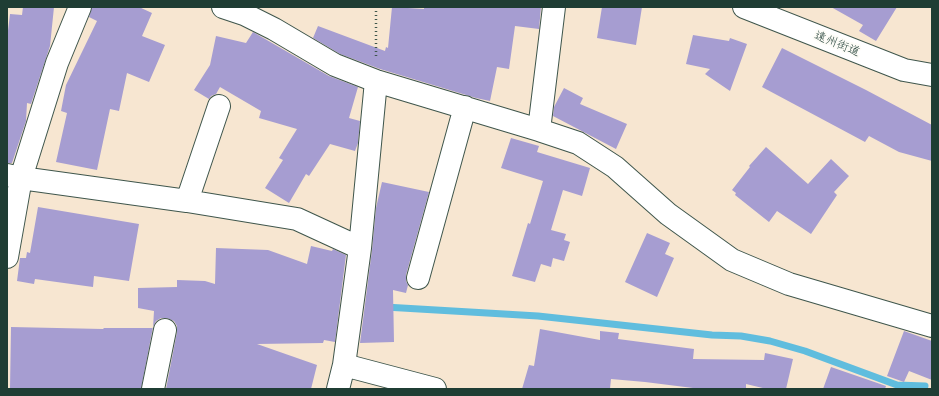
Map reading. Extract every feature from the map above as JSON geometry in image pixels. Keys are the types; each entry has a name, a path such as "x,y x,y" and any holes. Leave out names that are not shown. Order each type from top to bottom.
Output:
{"street":[{"path":"7,257 14,176 80,7"},
{"path":"223,7 244,14 274,29 335,65 376,81 465,107 578,143 615,167 668,214 732,260 789,284 932,326"},
{"path":"539,130 554,7"},
{"name":"遠州街道","path":"744,7 904,70 932,75"},
{"path":"338,389 344,365 360,248 376,81"},
{"path":"187,201 219,106"},
{"path":"418,278 465,107"},
{"path":"14,176 187,201 298,220 360,248"},
{"path":"153,389 165,330"},
{"path":"344,365 435,389"}],"path":[{"path":"376,7 376,81"}],"building":[{"path":"23,7 54,7 50,46 31,104 27,103 26,121 12,163 7,163 7,39 10,14 22,15"},
{"path":"92,7 139,7 152,13 142,36 165,45 149,82 127,73 119,111 110,109 97,170 56,162 67,113 61,111 66,85 97,21 89,17"},
{"path":"392,7 424,9 424,7 541,7 539,29 515,26 509,69 497,67 490,101 380,69 340,54 313,38 318,26 385,51 386,47 388,48"},
{"path":"602,7 642,7 636,45 597,38"},
{"path":"831,7 897,7 876,41 859,31 863,25"},
{"path":"253,32 329,76 358,87 349,118 360,121 358,143 355,151 330,144 309,176 306,174 289,203 265,188 283,160 279,158 297,129 259,118 261,111 220,87 216,94 211,96 209,99 194,90 210,65 216,36 246,43"},
{"path":"693,35 729,41 730,38 747,44 730,91 705,74 710,69 686,64"},
{"path":"782,48 932,125 932,161 899,152 869,136 865,142 762,87"},
{"path":"564,88 583,98 580,104 627,124 616,149 553,116 554,107"},
{"path":"511,138 539,146 537,152 590,168 582,196 563,190 551,230 566,234 564,240 570,242 564,261 553,258 551,267 541,264 535,282 512,276 528,223 530,224 543,181 501,168"},
{"path":"766,147 808,184 831,159 849,176 834,192 837,195 811,234 777,211 769,222 735,195 736,193 732,190 750,167 749,166"},
{"path":"382,182 429,192 406,275 408,285 406,293 393,290 394,342 360,343 376,208"},
{"path":"38,207 139,224 129,281 94,276 93,287 35,279 34,284 17,281 20,258 26,258 27,252 30,253"},
{"path":"647,233 670,243 665,254 674,258 657,297 625,282"},
{"path":"311,246 332,251 333,249 346,255 335,342 324,340 323,343 257,344 317,365 311,389 166,389 177,326 174,321 167,318 161,318 156,321 153,327 154,311 138,308 138,288 177,287 177,280 205,281 215,284 216,248 268,250 307,264"},
{"path":"11,327 103,329 153,328 141,389 10,389"},
{"path":"540,329 600,340 600,331 619,333 618,339 694,349 693,359 764,360 765,353 793,359 786,389 767,389 746,384 746,389 701,389 611,379 610,389 522,389 529,365 534,366"},
{"path":"904,331 932,341 932,380 909,371 904,382 887,376"},
{"path":"831,367 886,386 885,389 823,389"}],"waterway":[{"path":"385,307 538,316 712,335 741,336 770,341 805,351 897,385 925,386"}]}
